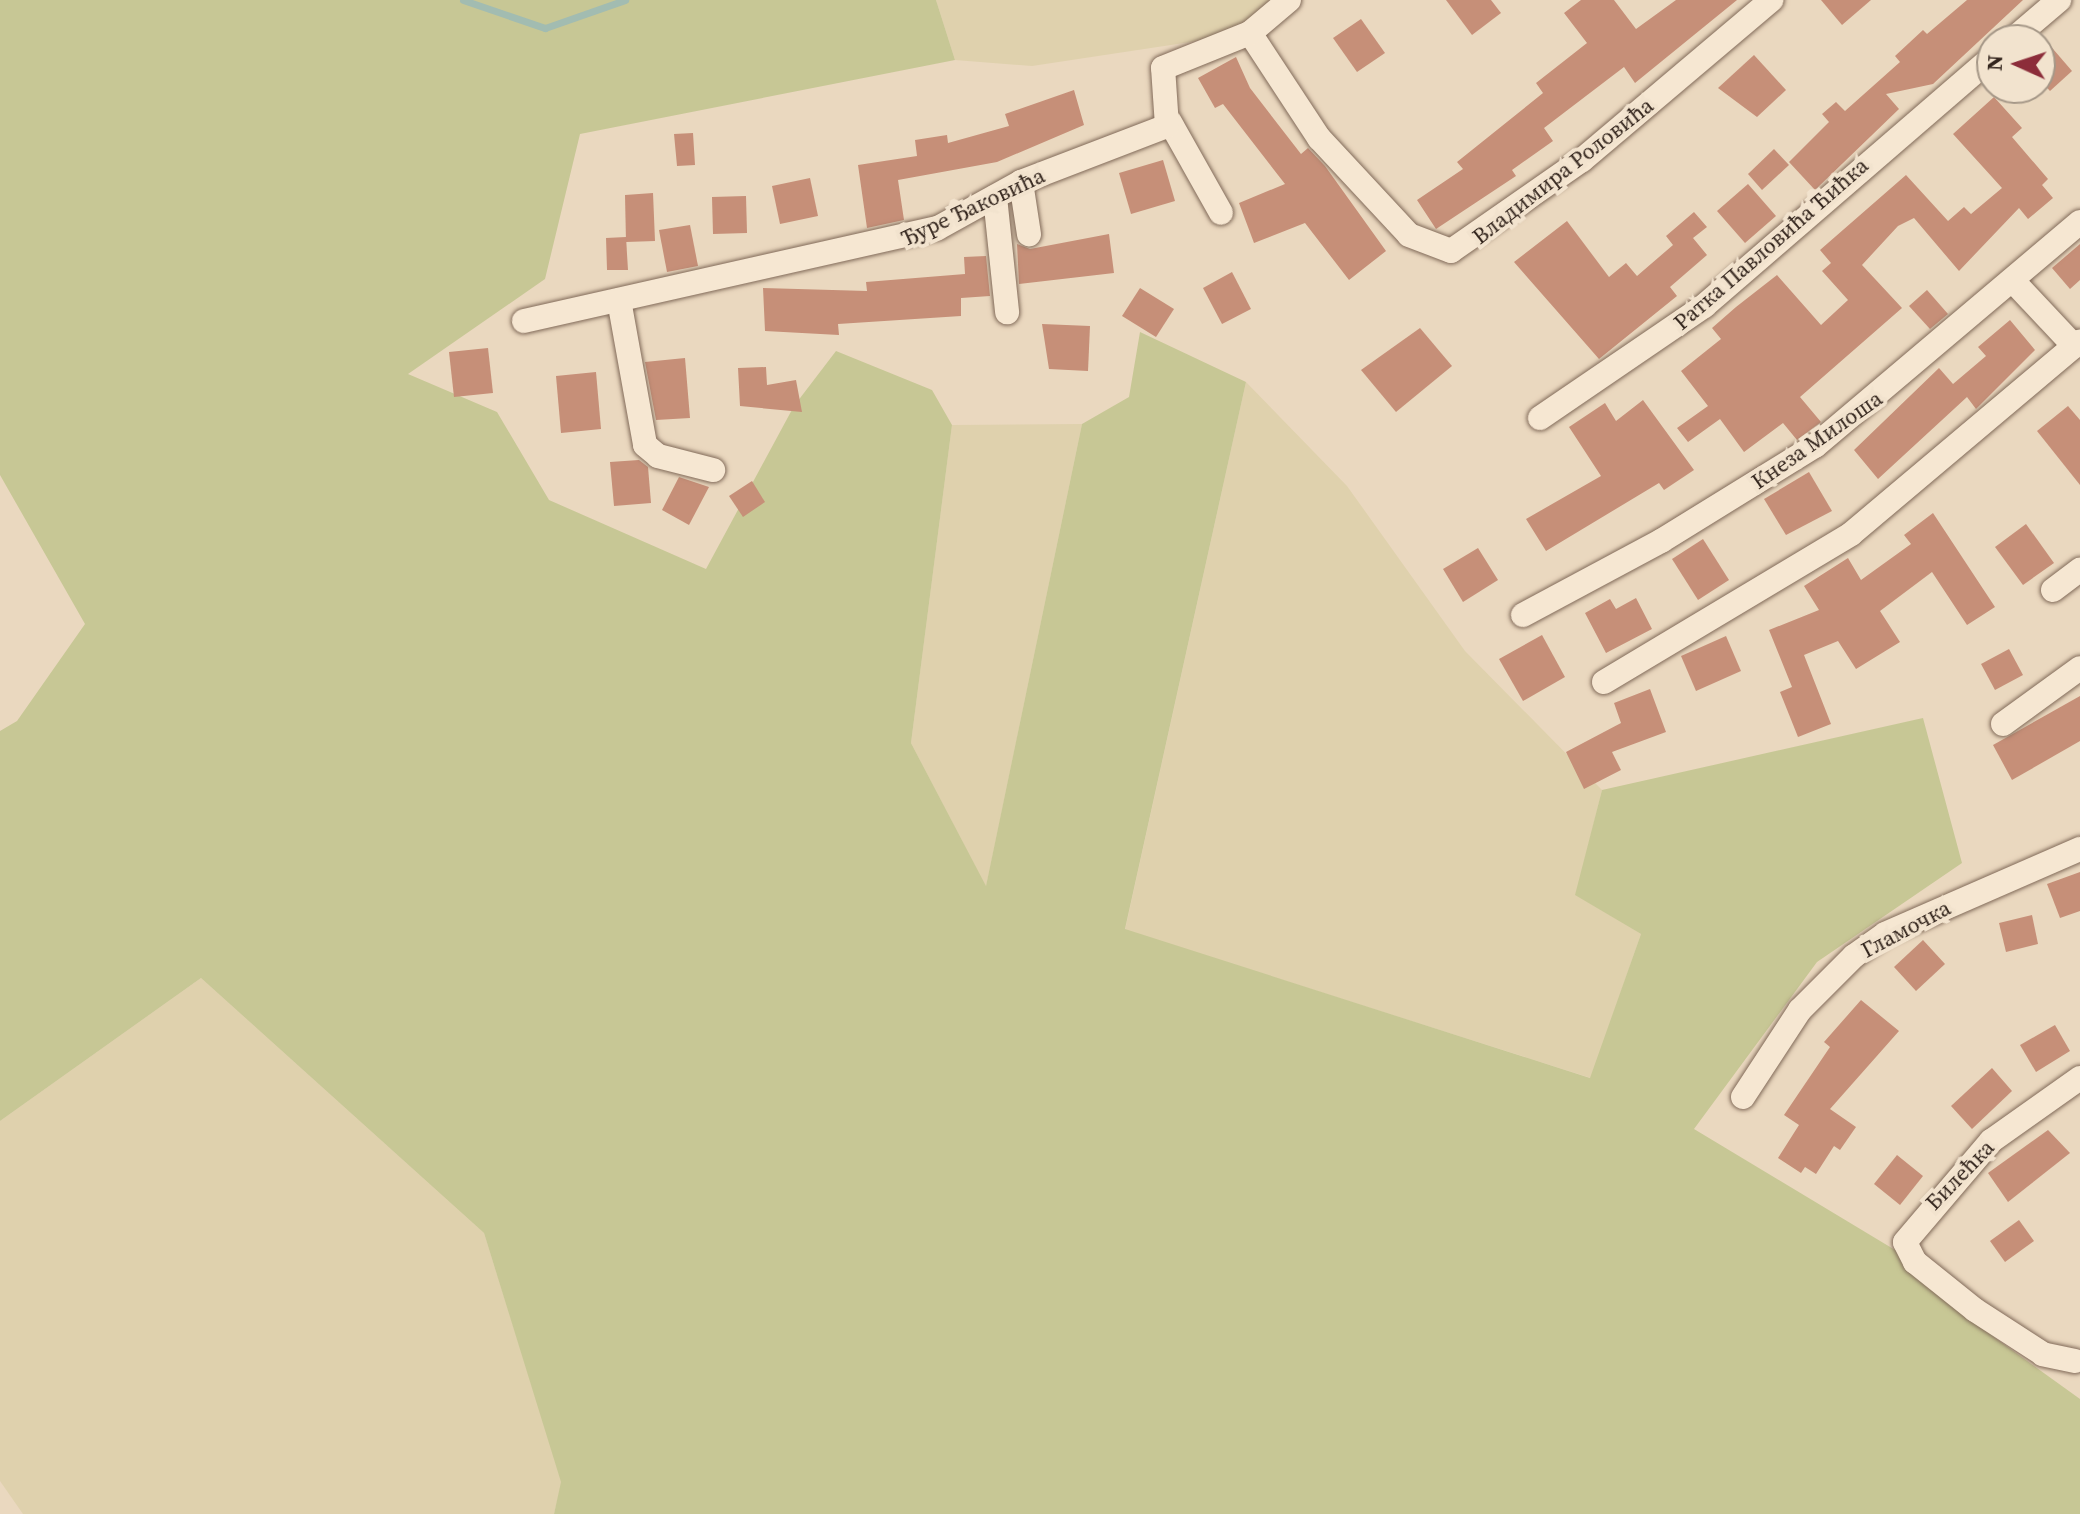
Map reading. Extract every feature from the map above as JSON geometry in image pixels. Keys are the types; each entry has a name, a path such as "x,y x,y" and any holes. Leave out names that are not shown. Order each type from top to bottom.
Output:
{"street":[{"path":"1221,213 1170,122 1163,68 1250,33 1289,0"},
{"name":"Владимира Роловића","path":"1250,33 1319,138 1422,246 1466,247 1607,140 1771,0"},
{"path":"2031,24 2059,0"},
{"name":"Ратка Павловића Ћићка","path":"1540,418 1704,306 1976,71"},
{"name":"Ђуре Ђаковића","path":"524,321 893,243 1021,182 1170,122"},
{"path":"1021,182 1029,234"},
{"path":"995,197 1007,312"},
{"name":"Кнеза Милоша","path":"1523,615 1661,541 1815,446 2014,282 2080,222"},
{"path":"1604,682 1851,534 2077,344 2014,282"},
{"path":"619,300 645,445 658,456 713,470"},
{"path":"2053,590 2080,570"},
{"path":"2003,724 2080,668"},
{"name":"Гламочка","path":"1743,1097 1800,1010 1854,956 1898,928 2080,849"},
{"name":"Билећка","path":"2078,1358 2043,1354 1949,1290 1907,1254 1910,1228 1991,1141 2080,1078"}],"shaded area":[{"path":"936,0 1293,0 1250,33 1032,66 955,60"},
{"path":"1246,382 1347,486 1465,651 1602,790 1576,895 1641,934 1591,1078 1125,930"},
{"path":"1082,424 986,887 911,743 952,425"},
{"path":"201,978 484,1233 562,1482 554,1514 23,1514 0,1481 0,1121"}],"green space":[{"path":"0,0 936,0 955,60 580,134 545,279 408,374 497,412 549,500 706,569 794,406 836,351 932,390 952,425 911,743 986,886 1082,424 1129,397 1140,332 1246,382 1125,929 1590,1078 1641,934 1575,895 1602,790 1923,718 1962,863 1817,962 1694,1129 1915,1262 1980,1327 2080,1399 2080,1514 554,1514 561,1482 484,1233 201,978 0,1121 0,731 17,721 85,624 0,475"}],"building":[{"path":"1446,0 1491,0 1501,13 1472,35"},
{"path":"1581,0 1614,0 1636,29 1676,0 1737,0 1635,83 1624,67 1544,128 1553,141 1512,170 1516,176 1436,229 1417,200 1463,169 1457,162 1543,93 1536,83 1587,43 1564,13"},
{"path":"1821,0 1871,0 1842,25"},
{"path":"1967,0 2023,0 1997,24 1976,24 1976,44 1933,84 1886,94 1899,109 1815,190 1789,162 1829,122 1822,114 1836,102 1845,111 1900,62 1895,56 1923,30 1927,34"},
{"path":"1361,19 1385,53 1357,72 1333,38"},
{"path":"2056,52 2072,71 2056,86"},
{"path":"1754,55 1786,90 1757,117 1718,88"},
{"path":"1236,57 1250,88 1301,154 1308,148 1325,166 1386,251 1349,280 1305,223 1254,243 1239,203 1285,184 1223,104 1215,108 1198,78"},
{"path":"1074,90 1084,125 997,162 898,180 904,220 867,228 858,165 917,156 915,140 947,135 948,143 1009,126 1005,114"},
{"path":"1986,104 2000,104 2022,128 2012,137 2048,179 2042,185 2053,198 2028,219 2019,208 1959,271 1914,218 1898,226 1862,265 1902,308 1800,397 1821,422 1797,440 1783,423 1744,452 1720,419 1688,442 1677,428 1708,406 1681,371 1721,339 1712,328 1736,307 1777,275 1821,325 1848,300 1822,271 1831,263 1820,250 1906,175 1948,221 1964,207 1971,214 2002,188 1953,134"},
{"path":"693,133 695,165 677,166 674,134"},
{"path":"1774,149 1789,165 1762,190 1748,174"},
{"path":"1163,160 1175,201 1131,214 1119,173"},
{"path":"810,178 818,216 780,224 772,186"},
{"path":"1748,184 1776,216 1745,243 1717,211"},
{"path":"653,193 655,241 626,242 625,195"},
{"path":"746,196 747,233 713,234 712,197"},
{"path":"1694,212 1707,227 1693,238 1707,255 1670,287 1677,296 1599,359 1514,262 1567,221 1609,277 1626,263 1637,276 1673,245 1666,236"},
{"path":"690,225 698,266 667,272 659,230"},
{"path":"1109,234 1114,273 1019,284 1017,244 1030,249"},
{"path":"626,237 628,270 607,270 606,238"},
{"path":"2080,244 2080,280 2070,289 2052,268"},
{"path":"986,256 990,296 961,298 961,316 838,324 839,335 765,331 763,288 867,291 866,282 965,274 964,257"},
{"path":"1232,272 1251,309 1222,324 1203,288"},
{"path":"1140,288 1174,309 1156,337 1122,316"},
{"path":"1927,290 1948,314 1930,329 1909,306"},
{"path":"2010,320 2035,350 1976,409 1967,397 1878,479 1854,450 1939,368 1953,384 1986,356 1978,347"},
{"path":"1042,324 1090,326 1088,371 1049,369"},
{"path":"1420,328 1452,366 1396,412 1361,370"},
{"path":"488,348 493,393 454,397 449,352"},
{"path":"685,358 690,418 656,420 645,362"},
{"path":"766,367 767,385 796,380 802,412 740,406 738,368"},
{"path":"596,372 601,429 561,433 556,376"},
{"path":"1643,400 1694,470 1664,490 1659,483 1546,551 1526,519 1601,476 1569,427 1605,403 1616,421"},
{"path":"2068,406 2080,420 2080,485 2037,431"},
{"path":"639,460 648,467 651,503 614,506 610,462"},
{"path":"1809,472 1832,511 1786,535 1764,499"},
{"path":"679,477 709,487 689,525 662,510"},
{"path":"752,481 765,502 743,517 729,496"},
{"path":"1933,513 1995,607 1967,625 1932,572 1880,611 1900,642 1856,669 1838,641 1804,655 1831,724 1798,737 1780,692 1792,687 1769,630 1819,610 1804,586 1848,558 1861,580 1911,544 1904,535"},
{"path":"2026,524 2054,563 2023,585 1995,547"},
{"path":"1703,539 1729,580 1698,600 1672,559"},
{"path":"1478,548 1498,580 1463,602 1443,569"},
{"path":"1636,598 1652,629 1606,653 1585,613 1610,599 1616,609"},
{"path":"1542,635 1565,677 1523,701 1499,659"},
{"path":"1726,636 1741,671 1696,691 1681,656"},
{"path":"2009,649 2023,675 1995,690 1981,664"},
{"path":"1650,689 1666,732 1612,752 1621,770 1584,789 1566,752 1621,723 1614,703"},
{"path":"2080,696 2080,741 2012,780 1993,745"},
{"path":"2080,872 2080,911 2060,918 2047,884"},
{"path":"2032,915 2038,944 2006,952 1999,923"},
{"path":"1923,940 1945,964 1916,991 1894,967"},
{"path":"1861,1000 1899,1031 1830,1109 1856,1127 1840,1150 1834,1146 1816,1174 1805,1167 1801,1173 1778,1158 1799,1125 1784,1115 1830,1047 1824,1042"},
{"path":"2055,1025 2070,1051 2036,1072 2020,1045"},
{"path":"1992,1068 2012,1091 1972,1129 1951,1106"},
{"path":"2048,1130 2070,1153 2008,1202 1988,1173"},
{"path":"1897,1155 1923,1176 1900,1205 1874,1184"},
{"path":"2019,1220 2034,1241 2005,1262 1990,1241"}],"waterway":[{"path":"463,0 545,28 625,0"}]}
